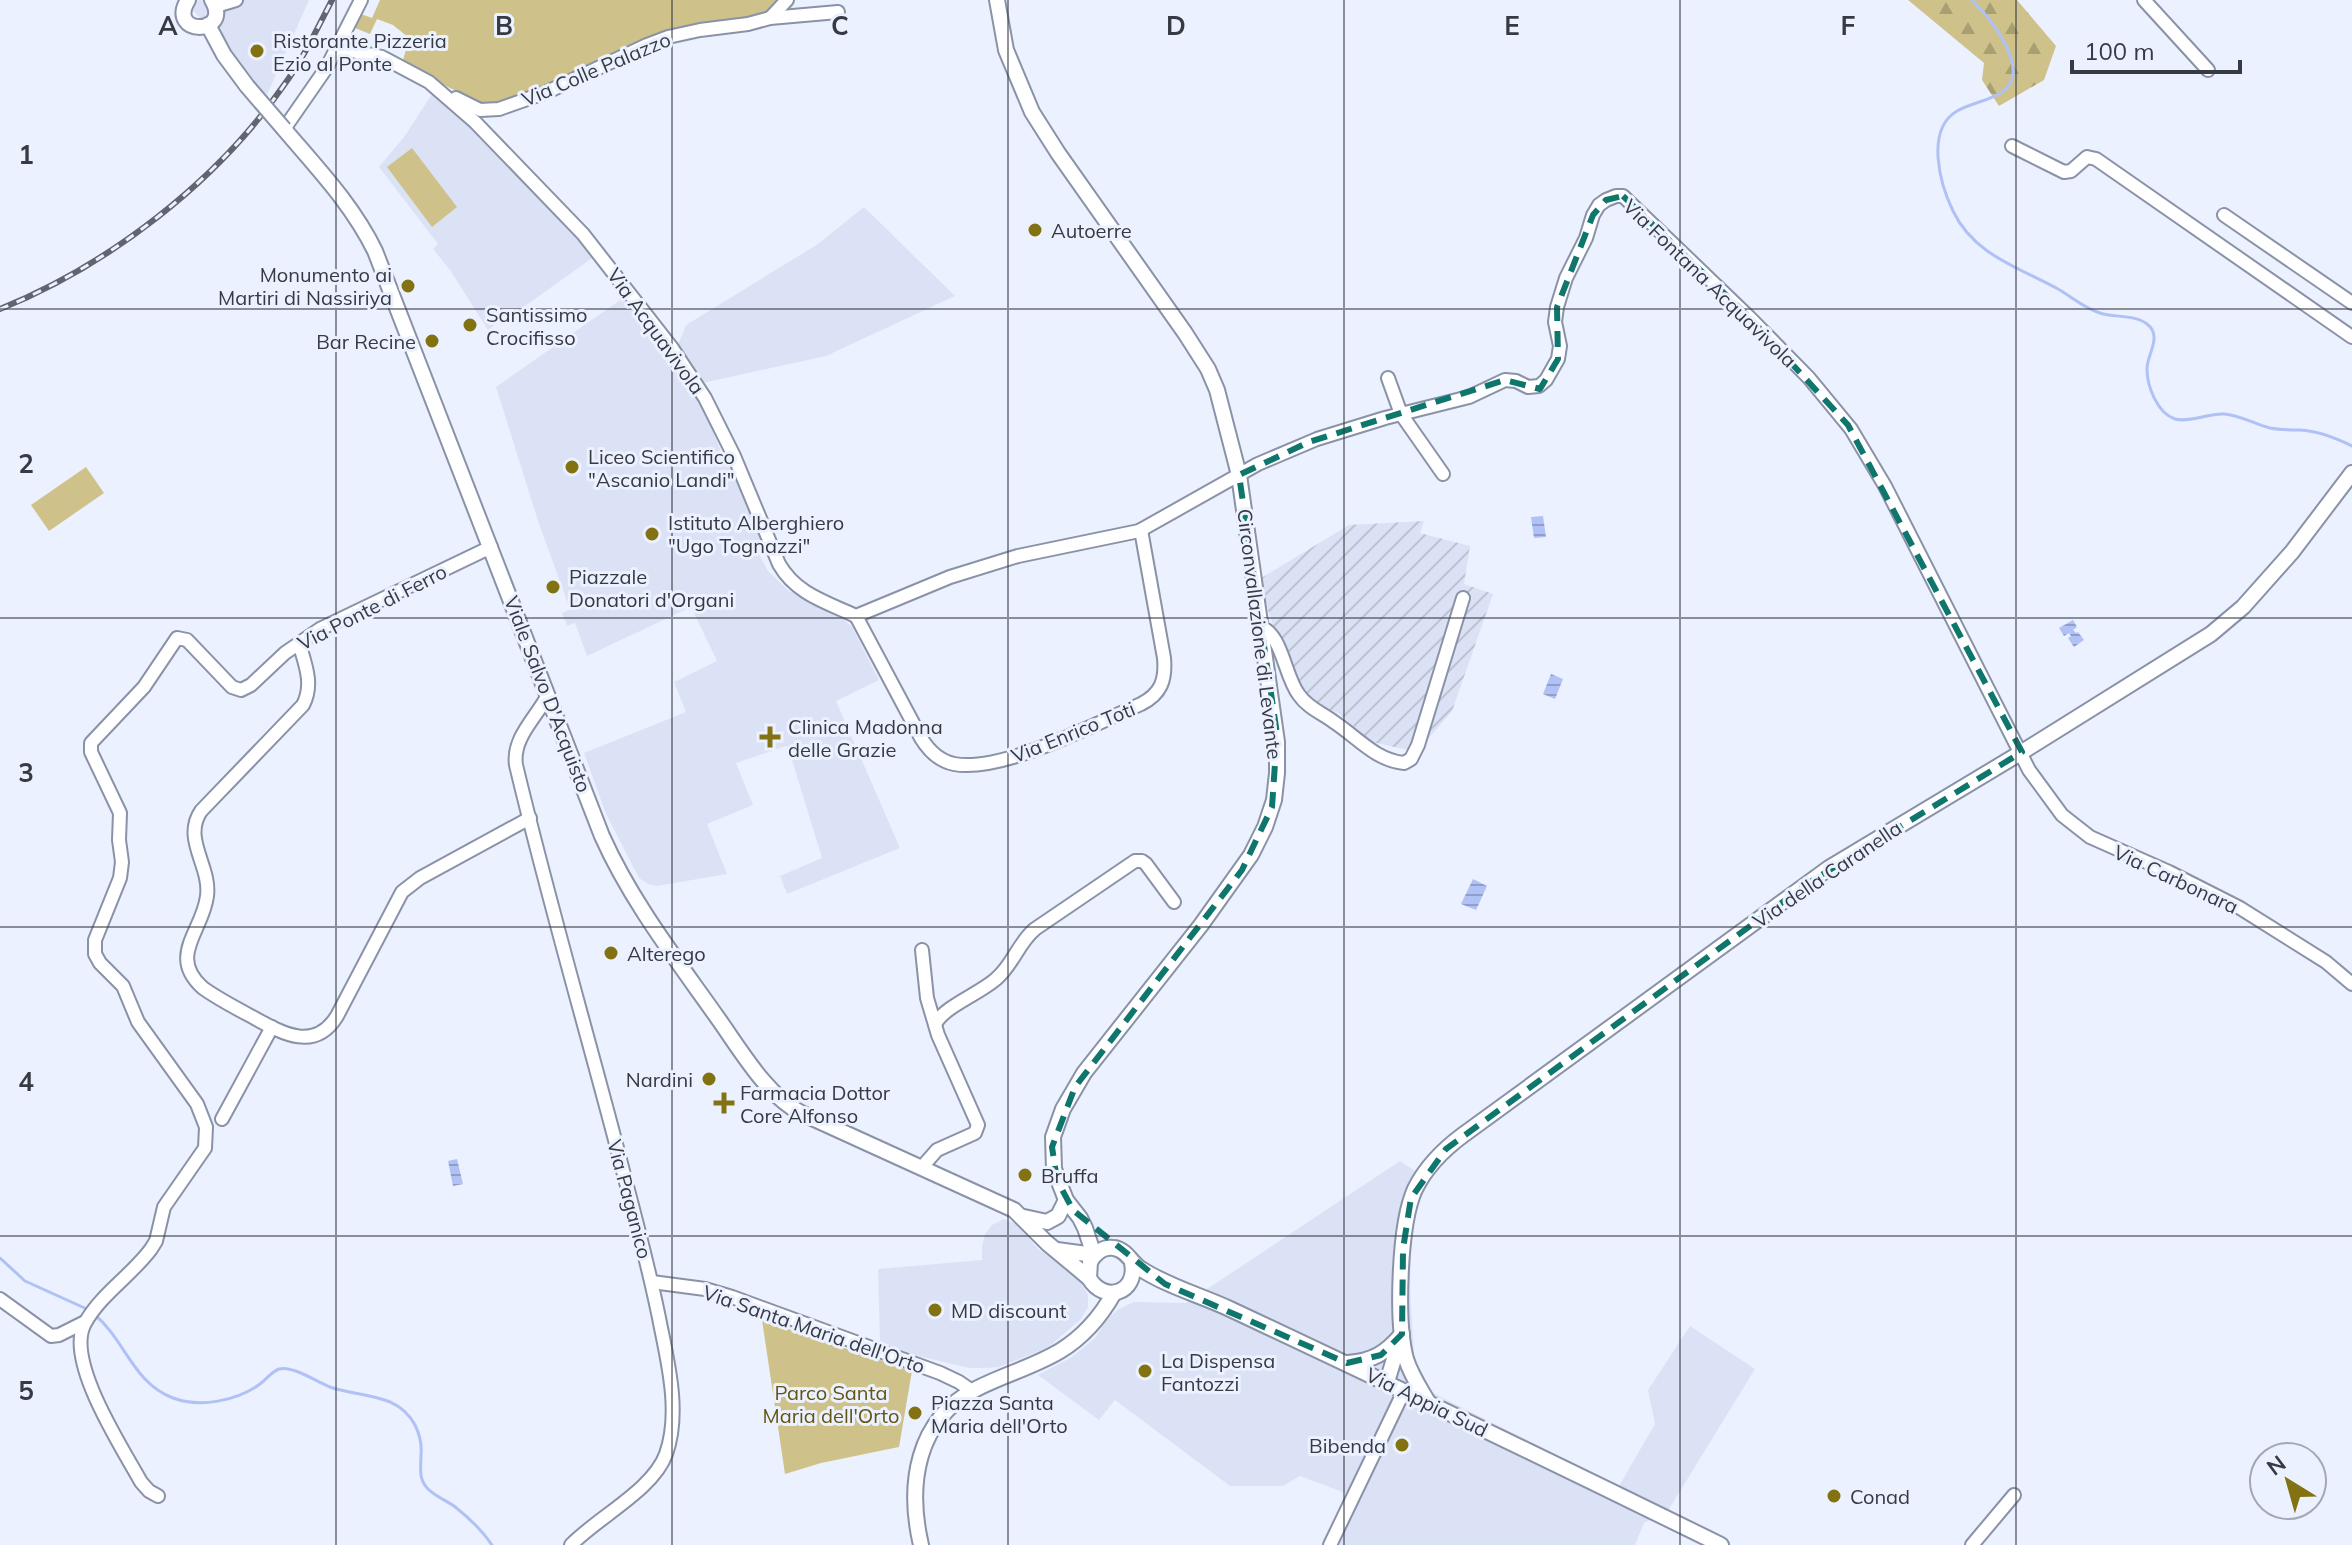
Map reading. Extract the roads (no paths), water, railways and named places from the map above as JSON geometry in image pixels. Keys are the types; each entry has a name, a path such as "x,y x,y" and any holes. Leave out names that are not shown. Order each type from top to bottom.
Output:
{"main road":[{"name":"Viale Salvo D'Acquisto","path":"188,0 183,12 187,22 196,27 208,25 224,55 247,86 341,195 372,243 596,821 619,868 663,941 781,1100 796,1110 1001,1202 1024,1217 1040,1236 1091,1281"},
{"name":"Circonvallazione di Levante","path":"997,0 1006,50 1032,112 1185,333 1208,369 1223,408 1239,475 1277,742 1277,781 1268,820 1256,846 1236,879 1084,1073 1063,1109 1052,1147 1057,1180 1066,1200 1080,1218 1094,1255"},
{"path":"208,25 216,16 214,3"},
{"name":"Via della Caranella","path":"1428,1402 1410,1371 1402,1334 1403,1249 1411,1198 1420,1179 1446,1149 1816,877 2199,643 2225,624 2299,544 2350,475"},
{"path":"1024,1217 1047,1222 1058,1216 1066,1200"},
{"path":"1080,1218 1129,1256 1132,1278 1128,1285"},
{"path":"1085,1331 1094,1305 1088,1270 1094,1255 1100,1250 1115,1248"},
{"path":"1056,1249 1094,1255"},
{"name":"Via Appia Sud","path":"1132,1263 1165,1284 1201,1295 1347,1363 1721,1545"},
{"path":"1091,1281 1099,1290 1114,1293"},
{"path":"921,1545 916,1521 916,1487 924,1445 932,1426 941,1416 972,1391 1043,1360 1069,1345 1099,1316 1114,1293 1128,1285 1165,1284"},
{"path":"1347,1363 1366,1361 1381,1355 1402,1334"},
{"name":"Via della Caranella","path":"1387,1382 1402,1334"}],"street":[{"path":"214,3 236,0"},
{"path":"284,129 338,48 361,0"},
{"path":"770,18 787,0"},
{"path":"2144,0 2208,70"},
{"name":"Via Colle Palazzo","path":"429,82 473,107 495,110 547,92 662,39 770,18 838,12"},
{"name":"Via Acquavivola","path":"338,48 382,57 429,82 475,122 578,228 672,348 715,417 779,564 790,580 806,594 856,616"},
{"path":"2012,146 2064,172 2071,171 2087,157 2096,159 2352,337"},
{"name":"Via Fontana Acquavivola","path":"1239,475 1301,445 1472,396 1505,380 1534,388 1544,383 1560,350 1555,317 1557,307 1595,211 1609,198 1627,198 1809,378 1848,425 1885,486 2022,752"},
{"path":"2224,215 2352,303"},
{"path":"1388,378 1401,414 1443,474"},
{"path":"856,616 939,581 996,562 1048,548 1121,537 1141,530 1239,475"},
{"name":"Via Enrico Toti","path":"856,616 921,738 935,755 951,764 963,765 1010,759 1141,704 1159,690 1164,677 1164,658 1141,530"},
{"name":"Via Ponte di Ferro","path":"85,1322 151,1249 156,1241 164,1207 203,1151 207,1134 200,1109 138,1022 123,986 95,954 96,936 120,878 122,862 120,813 91,752 91,743 144,687 177,638 187,640 232,687 241,690 251,685 299,643 336,621 491,547"},
{"path":"1259,626 1275,639 1291,682 1303,701 1370,750 1404,763 1411,759 1418,745 1463,598"},
{"path":"299,643 309,682 303,705 201,811 194,829 208,894 188,947 187,962 197,984 288,1035 298,1037 325,1031 339,1014 397,900 406,889 420,878 530,818"},
{"name":"Via Paganico","path":"548,695 519,740 515,751 516,765 652,1282 669,1378 672,1418 668,1448 661,1465 643,1486 571,1545"},
{"name":"Via Carbonara","path":"2022,752 2044,793 2081,832 2240,908 2326,962 2352,984"},
{"path":"935,1024 997,978 1035,929 1133,862 1146,864 1174,902"},
{"path":"922,950 927,998 942,1046 981,1128 937,1150 922,1167"},
{"path":"222,1119 272,1027"},
{"name":"Via Santa Maria dell'Orto","path":"652,1282 705,1289 738,1298 940,1373 972,1391"},
{"path":"0,1299 51,1336 85,1322"},
{"path":"85,1322 82,1347 89,1384 141,1482 158,1496"},
{"path":"1330,1545 1404,1391"},
{"path":"1972,1545 2014,1495"}],"water":[{"path":"1543,516 1546,537 1534,538 1531,517"},
{"path":"2073,620 2077,627 2073,630 2084,640 2074,647 2068,638 2071,636 2069,633 2064,636 2059,628"},
{"path":"1551,674 1563,679 1555,699 1543,694"},
{"path":"1473,879 1487,886 1476,910 1461,904"},
{"path":"457,1159 463,1184 453,1186 448,1161"}],"waterway":[{"path":"1972,0 2005,44 2013,71 2011,83 2002,92 1957,111 1941,131 1938,158 1944,187 1953,211 1973,239 1998,258 2089,308 2147,324 2154,334 2147,369 2149,383 2158,405 2169,416 2181,420 2230,415 2270,428 2320,433 2352,446"},
{"path":"0,1258 25,1281 89,1310"},
{"path":"95,1315 148,1382 173,1398 195,1402 229,1399 251,1390 284,1368 330,1387 388,1401 407,1414 415,1425 425,1485 454,1506 492,1545"}],"railway":[{"path":"0,309 81,269 158,217 193,187 227,155 284,85 332,0"}],"place":[{"name":"Ristorante Pizzeria Ezio al Ponte","path":"257,51"},
{"name":"Autoerre","path":"1035,230"},
{"name":"Monumento ai Martiri di Nassiriya","path":"408,286"},
{"name":"Santissimo Crocifisso","path":"470,325"},
{"name":"Bar Recine","path":"432,341"},
{"name":"Liceo Scientifico \"Ascanio Landi\"","path":"572,467"},
{"name":"Istituto Alberghiero \"Ugo Tognazzi\"","path":"652,534"},
{"name":"Piazzale Donatori d'Organi","path":"553,587"},
{"name":"Clinica Madonna delle Grazie","path":"770,737"},
{"name":"Alterego","path":"611,953"},
{"name":"Nardini","path":"709,1079"},
{"name":"Farmacia Dottor Core Alfonso","path":"724,1103"},
{"name":"Bruffa","path":"1025,1175"},
{"name":"MD discount","path":"935,1310"},
{"name":"La Dispensa Fantozzi","path":"1145,1371"},
{"name":"Piazza Santa Maria dell'Orto","path":"915,1413"},
{"name":"Bibenda","path":"1402,1445"},
{"name":"Conad","path":"1834,1496"}],"park label":[{"name":"Parco Santa Maria dell'Orto","path":"831,1404"}]}
